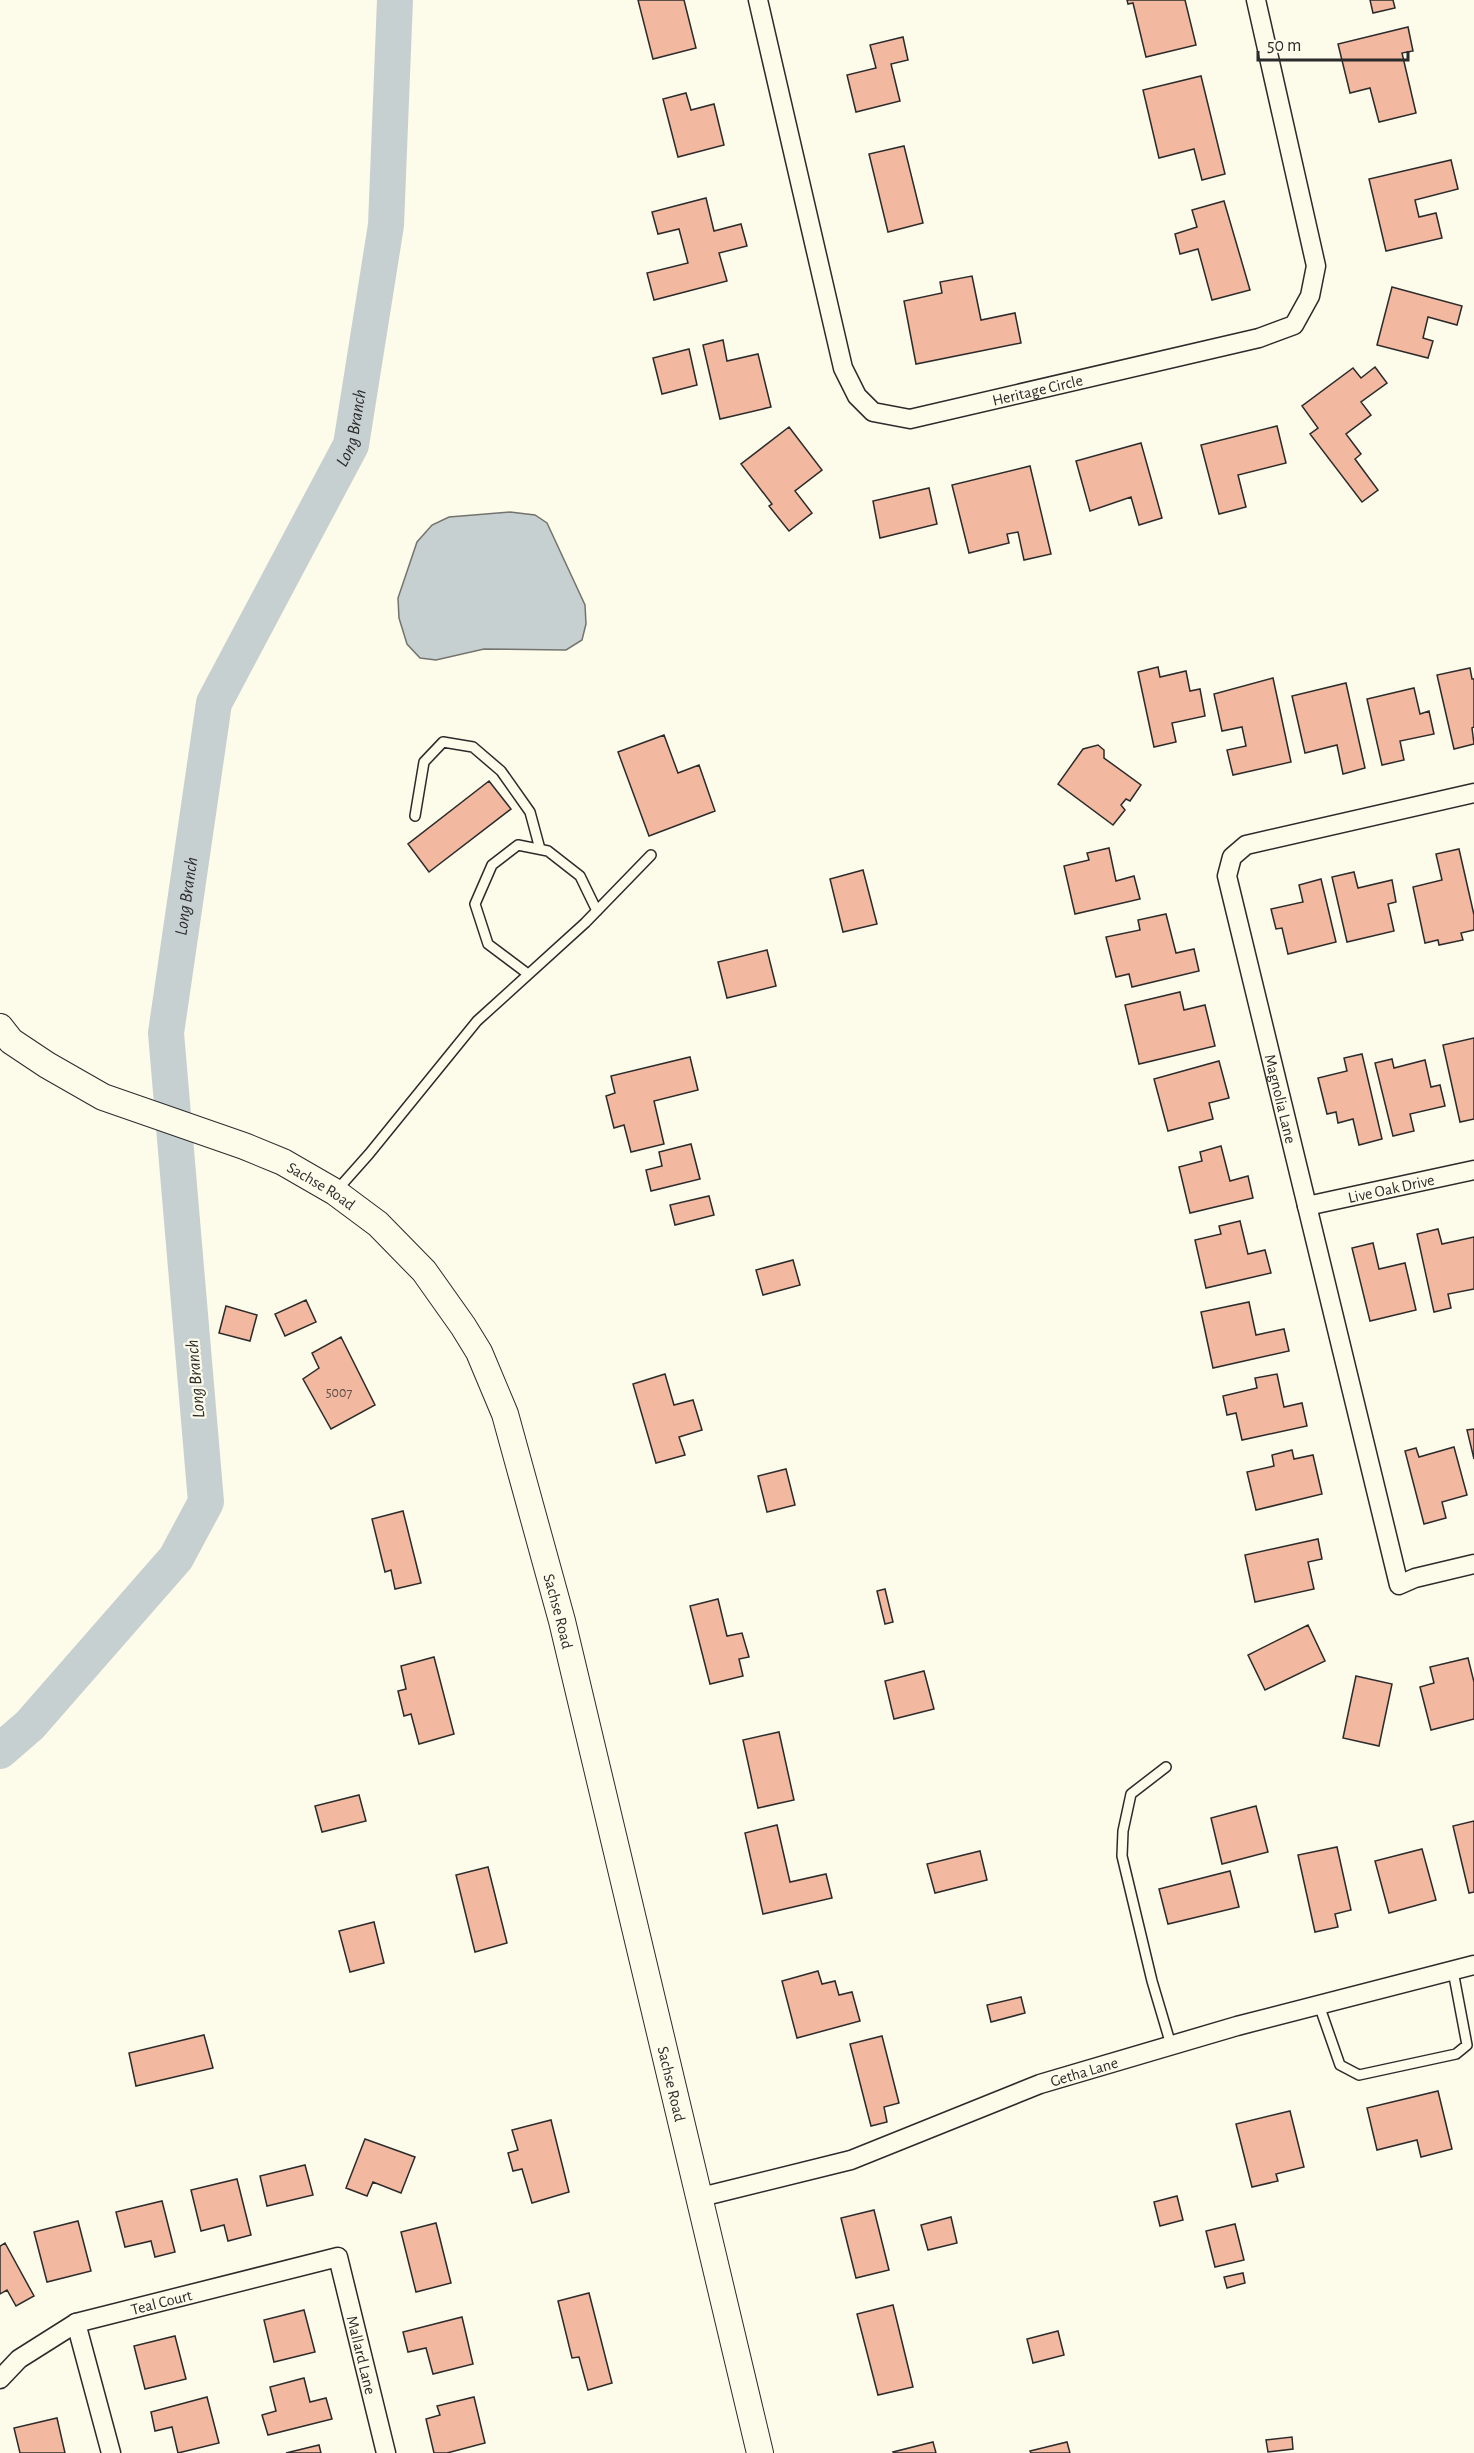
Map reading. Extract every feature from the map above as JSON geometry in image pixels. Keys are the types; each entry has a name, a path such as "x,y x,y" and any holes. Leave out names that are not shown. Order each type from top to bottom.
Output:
{"main road":[{"name":"Sachse Road","path":"4,1041 104,1097 223,1138 283,1162 335,1192 378,1224 423,1270 479,1352 505,1413 562,1621 701,2197 760,2453"}],"street":[{"name":"Heritage Circle","path":"758,0 843,368 857,396 873,412 910,419 1259,338 1294,325 1310,296 1316,266 1256,0"},
{"name":"Magnolia Lane","path":"1474,793 1246,845 1232,857 1227,876 1399,1585 1415,1578 1474,1564"},
{"name":"Live Oak Drive","path":"1307,1206 1474,1170"},
{"name":"Getha Lane","path":"701,2197 851,2160 1040,2084 1171,2045 1474,1965"},
{"name":"Teal Court","path":"0,2379 19,2359 76,2323 338,2258"},
{"name":"Mallard Lane","path":"338,2258 386,2453"},
{"path":"76,2323 111,2453"}],"lane":[{"path":"415,816 424,762 443,742 473,747 501,771 530,812 540,849"},
{"path":"528,974 488,944 475,904 492,865 518,844 548,851 580,876 597,911"},
{"path":"335,1192 369,1154 477,1021 597,911 651,855"},
{"path":"1166,1767 1131,1794 1123,1831 1122,1856 1152,1981 1171,2045"},
{"path":"1319,2005 1340,2065 1359,2075 1456,2054 1467,2044 1453,1971"}],"shaded area":[{"path":"510,512 535,515 547,523 585,605 586,624 582,640 566,650 484,649 436,660 420,658 407,644 399,618 398,598 417,542 432,525 449,517"}],"building":[{"path":"638,0 684,0 696,48 653,59"},
{"path":"1127,0 1185,0 1196,45 1146,57 1133,3 1128,4"},
{"path":"1370,0 1393,0 1395,8 1373,13"},
{"path":"1408,27 1413,51 1402,53 1416,113 1379,122 1370,88 1350,93 1338,44"},
{"path":"903,37 908,60 891,64 900,101 856,112 847,75 876,68 870,45"},
{"path":"1201,76 1225,174 1202,180 1194,149 1159,158 1143,90"},
{"path":"686,93 691,110 714,104 724,145 678,157 663,99"},
{"path":"904,146 923,223 888,232 869,154"},
{"path":"1451,160 1458,189 1415,200 1419,217 1436,213 1442,238 1386,251 1369,179"},
{"path":"706,198 714,231 741,224 747,246 719,253 727,281 654,300 647,273 688,263 679,229 658,234 652,212"},
{"path":"1224,201 1250,290 1212,300 1198,249 1180,254 1175,234 1197,227 1192,210"},
{"path":"972,276 981,320 1015,313 1021,343 916,364 904,301 942,293 940,282"},
{"path":"1392,287 1462,306 1457,325 1428,317 1423,338 1433,341 1428,358 1377,345"},
{"path":"723,340 727,361 758,354 771,407 720,419 703,345"},
{"path":"689,349 697,385 662,394 653,358"},
{"path":"1375,367 1387,383 1361,402 1371,415 1346,434 1361,454 1355,459 1378,490 1362,502 1310,434 1318,428 1302,406 1353,368 1361,378"},
{"path":"1277,426 1286,463 1238,475 1246,507 1219,514 1201,445"},
{"path":"789,427 822,470 795,491 812,513 789,531 769,506 772,504 741,464"},
{"path":"1141,443 1162,518 1139,525 1131,497 1090,511 1076,461"},
{"path":"1030,466 1051,554 1024,560 1018,532 1007,534 1009,543 969,553 952,485"},
{"path":"929,488 937,524 880,538 873,501"},
{"path":"1158,667 1160,677 1186,671 1190,691 1200,689 1205,716 1172,723 1176,742 1154,747 1138,672"},
{"path":"1470,668 1472,679 1474,679 1474,727 1472,728 1474,744 1454,749 1437,675"},
{"path":"1273,678 1291,762 1233,775 1227,750 1246,746 1242,727 1222,731 1214,694"},
{"path":"1346,683 1365,768 1343,774 1337,745 1305,753 1292,696"},
{"path":"1414,688 1420,714 1429,711 1434,734 1400,741 1404,760 1382,765 1367,699"},
{"path":"664,735 678,773 699,765 715,811 649,836 618,752"},
{"path":"1098,745 1104,750 1104,758 1141,785 1130,801 1126,799 1121,805 1125,810 1113,825 1058,784 1083,749"},
{"path":"489,781 511,809 429,872 408,844"},
{"path":"1109,848 1116,881 1134,876 1140,899 1075,914 1064,866 1089,860 1087,853"},
{"path":"1459,849 1474,915 1474,930 1461,933 1463,940 1439,945 1438,940 1425,943 1413,887 1442,880 1436,854"},
{"path":"863,870 877,924 843,932 830,879"},
{"path":"1354,872 1358,888 1392,880 1396,902 1388,904 1394,931 1347,942 1332,877"},
{"path":"1321,879 1336,942 1288,954 1282,928 1276,929 1271,909 1303,902 1299,885"},
{"path":"1166,914 1176,953 1194,949 1199,971 1132,987 1129,974 1116,977 1106,937 1140,930 1138,920"},
{"path":"767,950 776,986 727,998 718,962"},
{"path":"1180,992 1184,1010 1205,1005 1215,1046 1139,1064 1125,1005"},
{"path":"1474,1038 1474,1119 1460,1122 1443,1045"},
{"path":"1362,1054 1382,1139 1359,1145 1353,1119 1338,1123 1336,1112 1327,1114 1318,1078 1347,1071 1344,1058"},
{"path":"690,1057 698,1090 654,1101 664,1144 631,1152 624,1125 614,1128 606,1096 615,1093 611,1076"},
{"path":"1392,1059 1394,1068 1425,1060 1431,1087 1440,1085 1445,1106 1410,1114 1414,1131 1393,1136 1375,1063"},
{"path":"1219,1061 1229,1098 1209,1103 1213,1119 1168,1131 1154,1079"},
{"path":"691,1144 700,1179 651,1191 646,1170 662,1166 659,1152"},
{"path":"1221,1146 1230,1181 1248,1176 1253,1198 1190,1213 1179,1167 1202,1161 1200,1152"},
{"path":"709,1196 714,1215 675,1225 670,1205"},
{"path":"1240,1221 1248,1254 1265,1250 1271,1273 1206,1288 1195,1240 1221,1234 1219,1226"},
{"path":"1438,1229 1442,1244 1474,1237 1474,1289 1448,1294 1451,1308 1434,1312 1417,1234"},
{"path":"1373,1243 1379,1269 1405,1263 1416,1310 1370,1321 1352,1248"},
{"path":"793,1260 800,1285 763,1295 756,1270"},
{"path":"306,1300 316,1322 285,1336 275,1314"},
{"path":"1249,1302 1256,1335 1284,1329 1289,1351 1213,1368 1201,1312"},
{"path":"226,1306 257,1315 250,1341 219,1333"},
{"path":"341,1337 375,1405 331,1429 303,1379 319,1368 312,1353"},
{"path":"665,1374 674,1405 693,1400 702,1430 679,1437 685,1455 656,1463 633,1384"},
{"path":"1277,1374 1284,1407 1302,1403 1307,1426 1242,1440 1236,1413 1227,1415 1223,1396 1257,1388 1255,1378"},
{"path":"1474,1429 1474,1459 1467,1430"},
{"path":"1454,1447 1467,1495 1442,1502 1446,1518 1424,1524 1405,1451 1416,1448 1419,1457"},
{"path":"1292,1450 1294,1459 1313,1455 1322,1494 1256,1510 1247,1472 1274,1466 1272,1455"},
{"path":"786,1469 795,1505 767,1512 758,1476"},
{"path":"403,1511 421,1583 395,1589 391,1570 385,1572 372,1519"},
{"path":"1318,1539 1322,1559 1308,1562 1314,1589 1255,1602 1245,1555"},
{"path":"885,1589 893,1622 885,1624 877,1591"},
{"path":"718,1599 727,1636 742,1633 749,1657 739,1659 743,1676 710,1684 690,1606"},
{"path":"1308,1625 1325,1661 1265,1690 1248,1655"},
{"path":"434,1657 454,1734 419,1744 411,1714 404,1716 398,1691 406,1689 401,1666"},
{"path":"1468,1658 1474,1682 1474,1719 1431,1730 1420,1687 1434,1683 1430,1667"},
{"path":"924,1671 934,1709 894,1719 885,1681"},
{"path":"1356,1676 1392,1684 1379,1746 1343,1738"},
{"path":"779,1732 794,1800 758,1808 743,1740"},
{"path":"359,1795 366,1821 322,1832 315,1806"},
{"path":"1256,1806 1268,1852 1222,1864 1211,1818"},
{"path":"1474,1821 1474,1892 1469,1893 1453,1826"},
{"path":"777,1825 790,1882 826,1874 832,1898 763,1914 745,1833"},
{"path":"1337,1847 1351,1910 1335,1914 1338,1927 1315,1932 1298,1855"},
{"path":"1422,1849 1436,1900 1389,1913 1375,1861"},
{"path":"980,1851 987,1880 935,1893 927,1864"},
{"path":"488,1867 507,1943 475,1952 456,1875"},
{"path":"1230,1871 1239,1907 1168,1924 1159,1889"},
{"path":"374,1922 384,1963 350,1972 339,1931"},
{"path":"818,1971 822,1984 835,1981 839,1995 852,1992 860,2021 797,2038 782,1981"},
{"path":"1021,1997 1025,2013 991,2022 987,2005"},
{"path":"204,2035 213,2068 136,2086 129,2053"},
{"path":"882,2036 899,2103 884,2107 887,2122 871,2126 850,2044"},
{"path":"1438,2091 1452,2149 1421,2157 1417,2140 1377,2150 1367,2108"},
{"path":"1290,2111 1304,2167 1276,2174 1278,2181 1252,2187 1236,2124"},
{"path":"551,2120 569,2192 532,2203 522,2169 513,2171 508,2153 518,2150 512,2130"},
{"path":"365,2139 415,2157 401,2193 373,2182 367,2196 346,2188"},
{"path":"305,2165 313,2195 267,2206 260,2176"},
{"path":"237,2179 251,2235 228,2241 224,2225 201,2231 191,2190"},
{"path":"1177,2196 1183,2220 1160,2226 1154,2202"},
{"path":"162,2201 175,2252 155,2257 151,2241 125,2247 116,2212"},
{"path":"874,2210 889,2270 856,2278 841,2218"},
{"path":"951,2217 957,2243 928,2250 921,2225"},
{"path":"78,2221 91,2271 47,2282 34,2232"},
{"path":"436,2223 451,2283 416,2292 401,2232"},
{"path":"1235,2224 1244,2260 1215,2267 1206,2231"},
{"path":"5,2243 34,2296 16,2306 7,2290 0,2294 0,2246"},
{"path":"1243,2273 1245,2283 1227,2288 1224,2277"},
{"path":"589,2293 612,2383 588,2390 579,2357 572,2358 558,2301"},
{"path":"893,2305 913,2387 878,2395 857,2314"},
{"path":"304,2310 315,2352 274,2362 264,2320"},
{"path":"462,2317 473,2364 433,2374 426,2348 408,2352 403,2332"},
{"path":"1058,2331 1064,2355 1033,2363 1027,2339"},
{"path":"175,2336 186,2379 145,2389 134,2346"},
{"path":"304,2378 310,2402 326,2398 332,2419 268,2435 262,2415 276,2411 270,2387"},
{"path":"207,2397 219,2443 178,2453 172,2427 155,2431 151,2412"},
{"path":"474,2397 485,2443 447,2453 434,2453 426,2419 440,2415 437,2406"},
{"path":"57,2418 65,2453 20,2453 14,2428"},
{"path":"1292,2437 1293,2449 1268,2452 1266,2440"},
{"path":"933,2442 936,2453 893,2452"},
{"path":"1067,2442 1070,2453 1031,2453 1030,2451"},
{"path":"319,2445 321,2453 286,2453"}],"waterway":[{"name":"Long Branch","path":"0,1751 30,1725 176,1558 206,1502 166,1033 214,703 351,445 386,225 395,0"}]}
